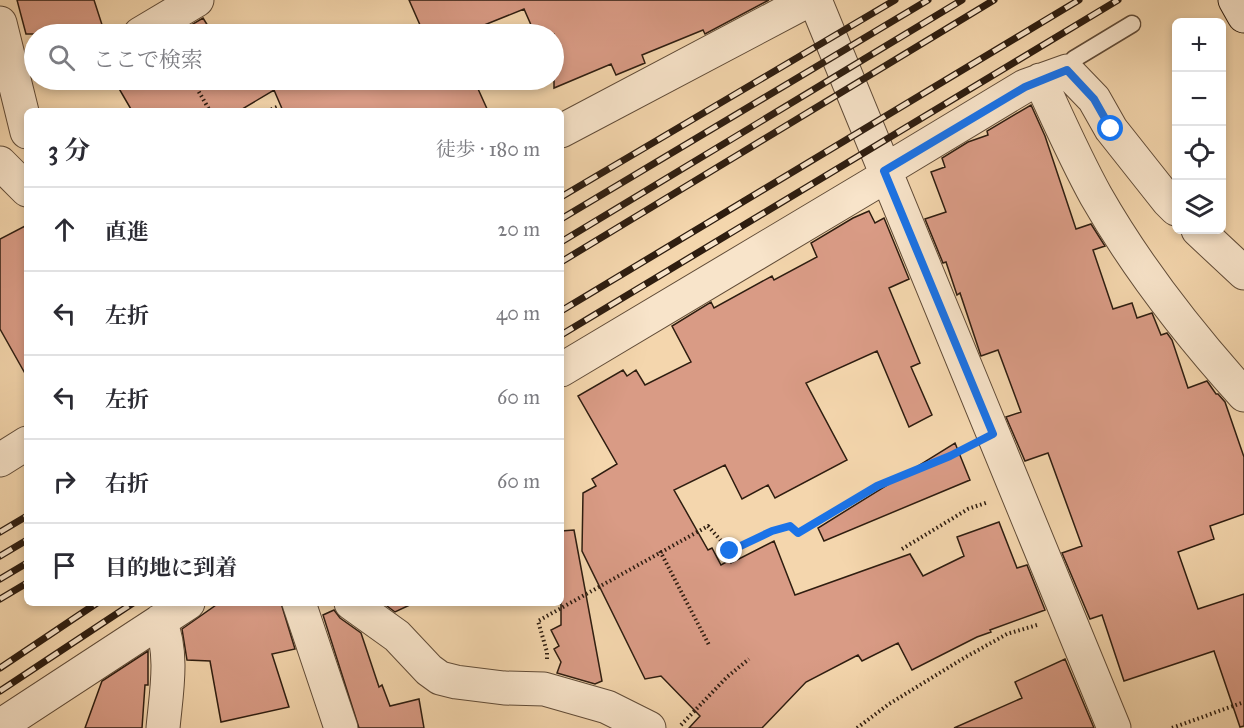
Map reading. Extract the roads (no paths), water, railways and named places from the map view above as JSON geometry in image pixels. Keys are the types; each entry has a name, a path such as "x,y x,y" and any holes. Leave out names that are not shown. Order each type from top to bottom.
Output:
{"street":[{"path":"157,24 198,0"},
{"path":"564,129 809,0"},
{"path":"815,0 1114,728"},
{"path":"1235,0 1244,16"},
{"path":"0,23 24,70"},
{"path":"564,368 1025,87 1053,75"},
{"path":"1053,75 1094,99 1111,129 1172,204"},
{"path":"1053,75 1096,196 1177,318 1244,394"},
{"path":"25,90 26,108"},
{"path":"0,163 24,187"},
{"path":"1202,234 1244,273"},
{"path":"0,460 24,445"},
{"path":"0,726 183,606"},
{"path":"300,606 341,728"},
{"path":"355,606 397,636 429,670 440,678 495,687 544,690 607,706 650,728"},
{"path":"160,621 166,636 167,678 163,728"}],"lane":[{"path":"1053,75 1074,59 1132,24"}],"railway":[{"path":"564,195 895,0"},
{"path":"564,217 928,0"},
{"path":"564,240 962,0"},
{"path":"564,260 994,0"},
{"path":"564,309 1079,0"},
{"path":"564,333 1118,0"},
{"path":"0,532 24,518"},
{"path":"0,556 24,542"},
{"path":"0,579 24,565"},
{"path":"0,599 24,585"},
{"path":"0,668 93,606"},
{"path":"0,691 128,606"}]}
